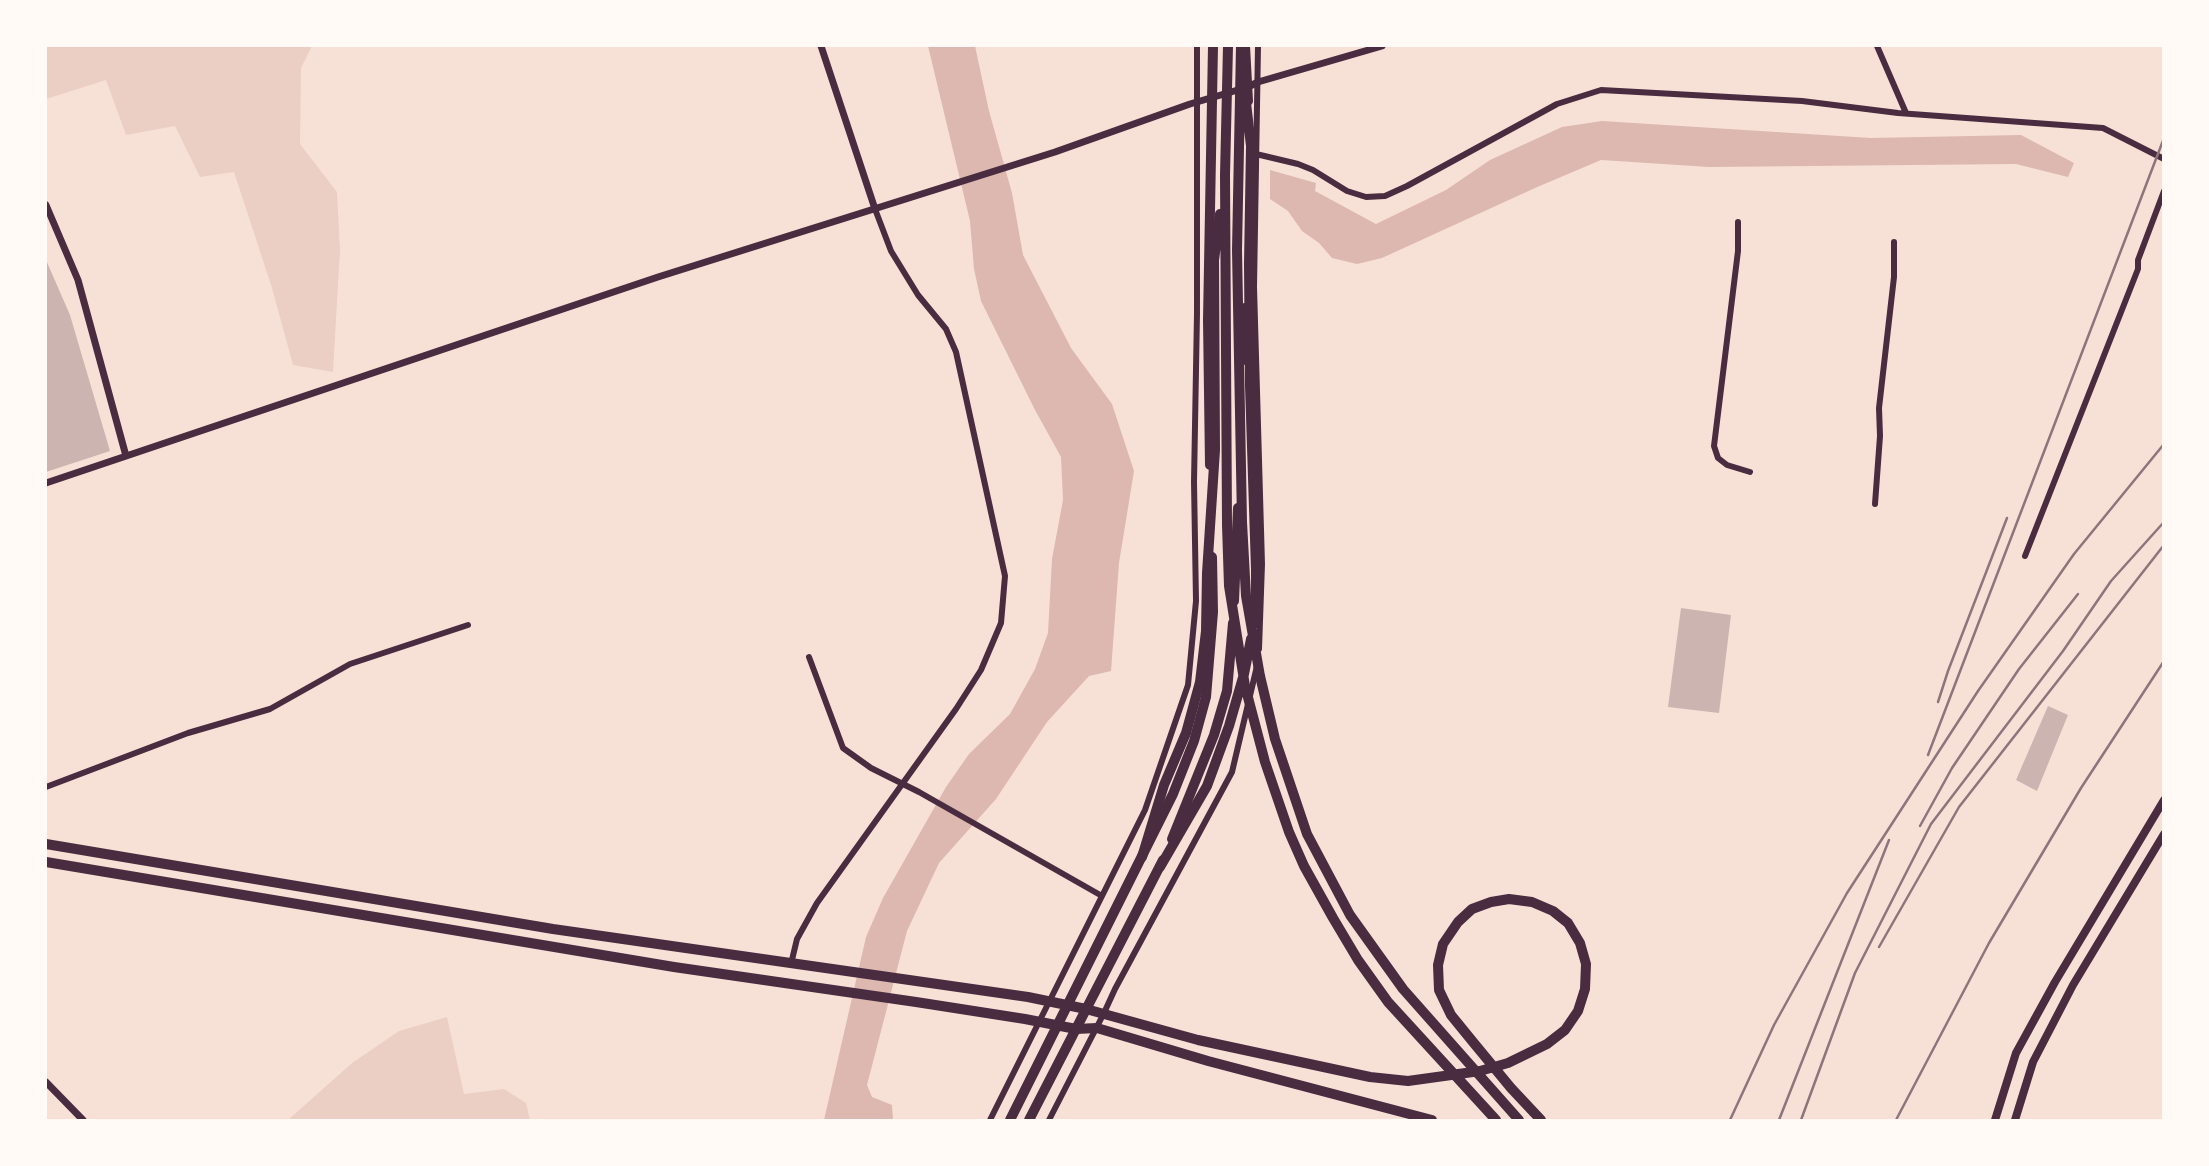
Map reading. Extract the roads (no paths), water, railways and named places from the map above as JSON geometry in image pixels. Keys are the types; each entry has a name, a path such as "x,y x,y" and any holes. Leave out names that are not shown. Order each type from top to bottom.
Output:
{"main road":[{"path":"1010,1121 1182,772 1206,697 1213,612 1208,320 1213,46"},
{"path":"1228,46 1225,175 1227,525 1229,586 1245,685 1277,798 1304,866 1352,949 1388,1002 1496,1121"},
{"path":"1243,46 1237,250 1246,596 1260,676 1283,768 1307,834 1350,915 1374,951 1403,989 1519,1121"},
{"path":"1160,867 1214,735 1227,691 1233,621 1253,84 1243,46"},
{"path":"1029,1121 1160,867 1207,786 1244,674 1256,614 1250,372 1251,146 1241,58"},
{"path":"1142,857 1164,785 1186,733 1200,682 1206,631 1214,450 1214,260 1225,175"},
{"path":"1995,1121 2016,1054 2055,982 2164,800"},
{"path":"2015,1121 2033,1062 2062,1007 2164,834"},
{"path":"46,844 553,929 1069,1004 1198,1040 1370,1077 1408,1081 1454,1076 1508,1063 1547,1044 1565,1030 1578,1011 1585,989 1586,964 1580,943 1568,923 1553,911 1532,902 1509,899 1472,908 1458,922 1443,944 1438,965 1439,990 1451,1015 1541,1121"},
{"path":"46,862 661,965 916,1002 1076,1029 1097,1028 1208,1061 1432,1121"}],"street":[{"path":"791,964 797,939 817,903 981,670 1001,623 1005,576 956,352 946,329 918,295 891,251 821,46"},
{"path":"989,1121 1145,810 1188,685 1196,601 1194,482 1197,46"},
{"path":"1049,1121 1115,989 1232,772 1258,660 1262,564 1253,84 1258,46"},
{"path":"46,484 658,276 876,209 1253,84 1382,46"},
{"path":"1877,46 1906,113"},
{"path":"1256,154 1298,164 1347,191 1366,197 1385,196 1557,104 1601,90 1802,101 1906,113 2103,128 2164,159"},
{"path":"2025,556 2138,269 2138,260 2164,191"},
{"path":"46,205 78,280 126,456"},
{"path":"1738,222 1738,251 1714,446 1718,458 1727,466 1750,472"},
{"path":"1875,504 1880,436 1879,408 1894,277 1894,242"},
{"path":"46,787 188,733 270,709 350,664 468,625"},
{"path":"809,657 843,748 871,768 947,807 1102,896"},
{"path":"46,1082 83,1121"}],"railway":[{"path":"1928,755 2164,138"},
{"path":"1730,1120 1774,1025 1847,893 1978,691 2074,554 2164,444"},
{"path":"1938,702 2007,518"},
{"path":"1801,1120 1855,973 1931,824 2063,651 2111,581 2164,522"},
{"path":"1879,947 1959,807 2164,545"},
{"path":"1920,826 1952,768 2019,669 2078,594"},
{"path":"1896,1120 1989,943 2081,788 2164,661"},
{"path":"1779,1120 1889,840"}]}
